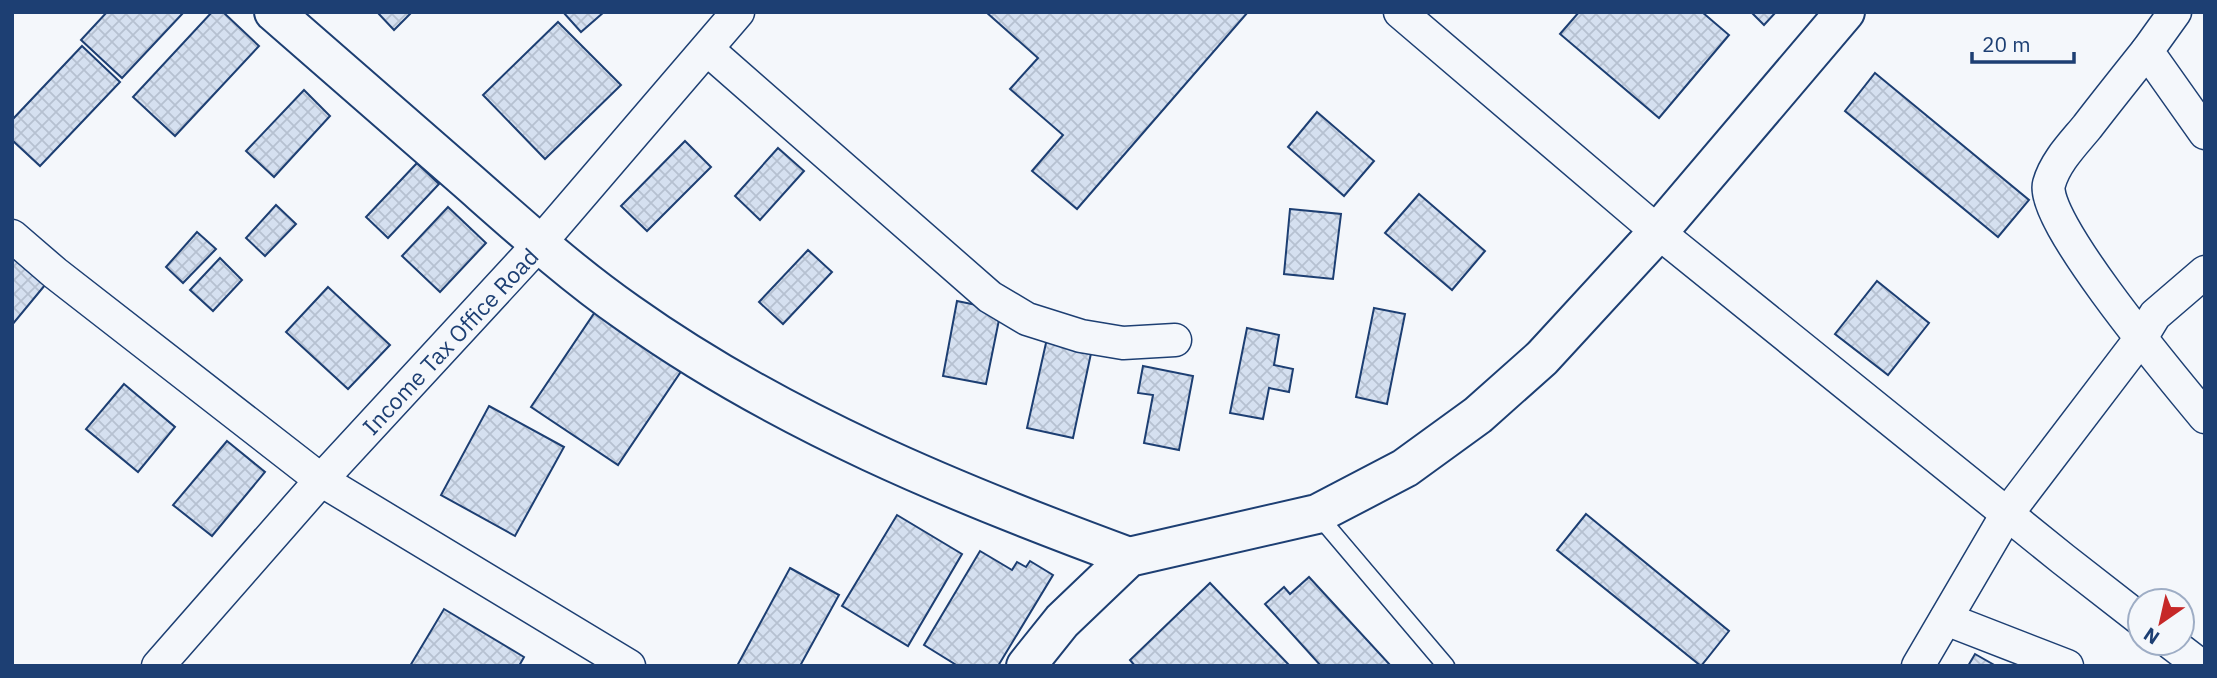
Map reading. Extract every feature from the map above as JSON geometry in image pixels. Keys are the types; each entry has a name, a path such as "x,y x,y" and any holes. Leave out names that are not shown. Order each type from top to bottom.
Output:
{"street":[{"path":"274,12 540,244 627,313 713,370 813,423 908,468 1020,517 1129,557"},
{"name":"Income Tax Office Road","path":"159,666 321,480 540,244 738,12"},
{"path":"1400,12 1658,232 2126,608"},
{"path":"1040,661 1062,621 1129,557 1317,514 1405,468 1478,415 1542,358 1658,232 1845,12"},
{"path":"2175,12 2058,163 2048,187 2055,213 2075,246 2141,338 2205,417"},
{"path":"707,49 990,297 1027,319 1081,336 1123,343 1175,340"},
{"path":"2147,51 2205,133"},
{"path":"12,236 55,273 321,480 629,666"},
{"path":"1918,666 2007,514 2141,338 2155,315 2205,272"},
{"path":"1946,619 2067,666"}],"lane":[{"path":"1317,514 1446,666"}],"building":[{"path":"107,12 184,12 122,78 81,40"},
{"path":"212,12 223,12 259,46 175,136 133,97"},
{"path":"377,12 412,12 394,30"},
{"path":"563,12 604,12 581,32"},
{"path":"986,12 1248,12 1077,209 1032,171 1063,135 1010,89 1038,58"},
{"path":"1579,12 1702,12 1729,35 1659,118 1560,34"},
{"path":"1751,12 1776,12 1764,25"},
{"path":"558,22 621,85 545,159 483,95"},
{"path":"82,46 120,82 40,166 12,140 12,120"},
{"path":"1875,73 2029,200 1998,237 1845,111"},
{"path":"304,90 330,116 274,177 246,151"},
{"path":"1317,112 1374,161 1344,196 1288,147"},
{"path":"685,141 711,167 647,231 621,206"},
{"path":"778,148 804,171 760,220 735,196"},
{"path":"417,163 439,184 388,238 366,217"},
{"path":"1419,194 1485,251 1452,290 1385,233"},
{"path":"276,205 296,224 265,256 246,238"},
{"path":"448,207 486,243 440,292 402,256"},
{"path":"1290,209 1341,214 1333,279 1284,274"},
{"path":"197,232 216,249 183,283 166,267"},
{"path":"808,250 832,272 783,324 759,302"},
{"path":"12,257 45,285 12,325"},
{"path":"220,258 242,280 213,311 190,290"},
{"path":"1877,281 1929,323 1888,375 1835,334"},
{"path":"328,287 390,345 348,389 286,332"},
{"path":"957,301 1001,310 986,384 943,376"},
{"path":"1374,308 1405,314 1387,404 1356,397"},
{"path":"597,309 684,367 618,465 531,407"},
{"path":"1247,328 1279,335 1274,365 1293,369 1289,392 1269,388 1263,419 1230,413"},
{"path":"1048,334 1093,344 1073,438 1027,428"},
{"path":"1143,366 1193,376 1179,450 1144,443 1153,395 1138,393"},
{"path":"124,384 175,427 138,472 86,429"},
{"path":"489,406 564,447 515,536 441,495"},
{"path":"227,441 265,472 212,536 173,505"},
{"path":"1586,514 1729,631 1701,666 1557,550"},
{"path":"897,515 962,554 908,646 842,606"},
{"path":"980,551 1012,570 1017,562 1026,567 1030,561 1053,575 998,666 958,666 924,645"},
{"path":"790,568 839,595 800,666 737,666"},
{"path":"1309,577 1391,666 1321,666 1265,604 1284,587 1290,594"},
{"path":"1210,583 1290,666 1135,666 1130,660"},
{"path":"444,609 524,657 519,666 410,666"},
{"path":"1975,654 1996,666 1968,666"}]}
